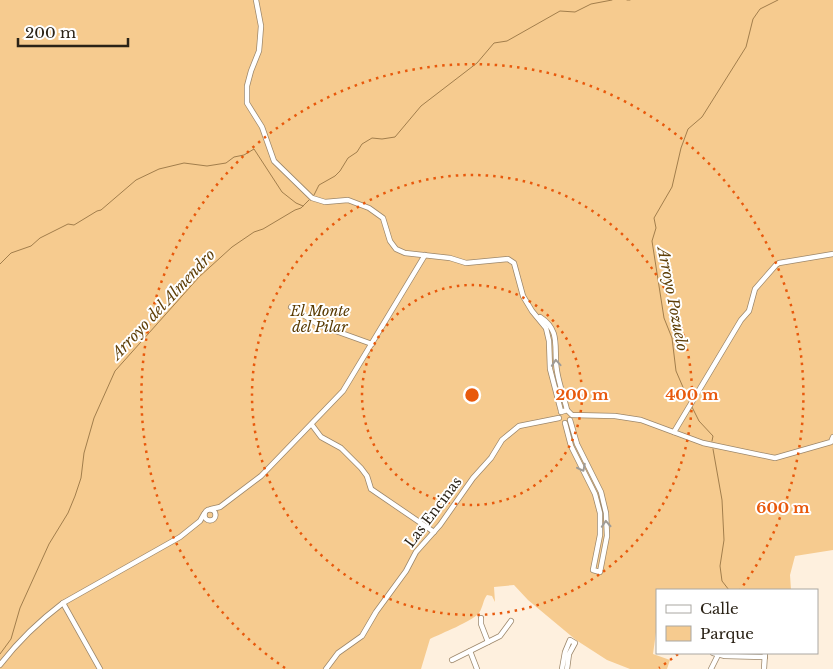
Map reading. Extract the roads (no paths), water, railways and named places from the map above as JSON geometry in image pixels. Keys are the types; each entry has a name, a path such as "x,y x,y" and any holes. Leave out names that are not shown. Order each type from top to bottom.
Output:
{"street":[{"path":"256,0 261,26 260,39 259,50 247,86 247,103 262,127 274,161 312,198 325,202 348,200 369,208 383,218 390,241 396,249 405,253 450,258 466,263 508,259 514,263 523,296 532,311 546,328 549,341 550,369 561,411 559,418 565,423 571,446 595,494 600,513 600,535 593,570 600,572 607,536 606,513 601,492 577,444 557,370 553,330 549,322 536,315"},
{"path":"674,432 748,311 753,293 776,265 833,254"},
{"path":"0,665 18,641 63,603 180,536 200,521 206,511 220,507 262,476 343,391 425,255"},
{"path":"291,307 319,325 372,344"},
{"path":"561,411 567,410"},
{"path":"565,423 571,418 615,416 632,418 703,443 775,458 830,442 833,437"},
{"name":"Las Encinas","path":"326,669 338,653 362,636 376,612 406,572 416,552 434,532 473,478 491,458 502,440 519,426 559,418"},
{"path":"312,425 322,437 340,448 362,468 371,489 434,532"},
{"path":"200,521 213,519 220,507"},
{"path":"211,509 215,512 215,516"},
{"path":"204,514 209,520"},
{"path":"63,603 100,669"},
{"path":"481,618 481,624 488,642"},
{"path":"452,660 500,636 511,621"},
{"path":"562,669 565,652 570,640 575,643 569,654 567,669"},
{"path":"470,651 477,669"},
{"path":"712,669 716,654 765,655 764,669"}],"waterway":[{"name":"Arroyo del Almendro","path":"314,195 319,185 335,176 348,158 357,152 362,144 372,138 395,137 421,106 477,63 494,43 507,41 560,11 575,12 591,4 612,0"},
{"name":"Arroyo Pozuelo","path":"689,401 676,371 672,338 664,318 652,241 656,228 654,218 672,187 681,148 688,129 702,117 746,47 753,19 760,9 778,0"},
{"path":"0,264 11,253 31,246 40,238 68,224 74,225 101,210 136,180 159,169 184,163 207,166 226,163 234,157 244,155 254,149 282,192 303,206"},
{"name":"Arroyo del Almendro","path":"0,654 11,639 20,608 49,544 68,513 75,496 81,478 84,453 94,418 115,371 199,277 232,247 254,232 301,208 309,200"},
{"name":"Arroyo Pozuelo","path":"692,407 699,421 713,436 712,441"},
{"name":"Arroyo Pozuelo","path":"713,449 722,500 724,540 720,566 722,581 728,589"}],"park label":[{"name":"El Monte del Pilar","path":"320,320"}]}
